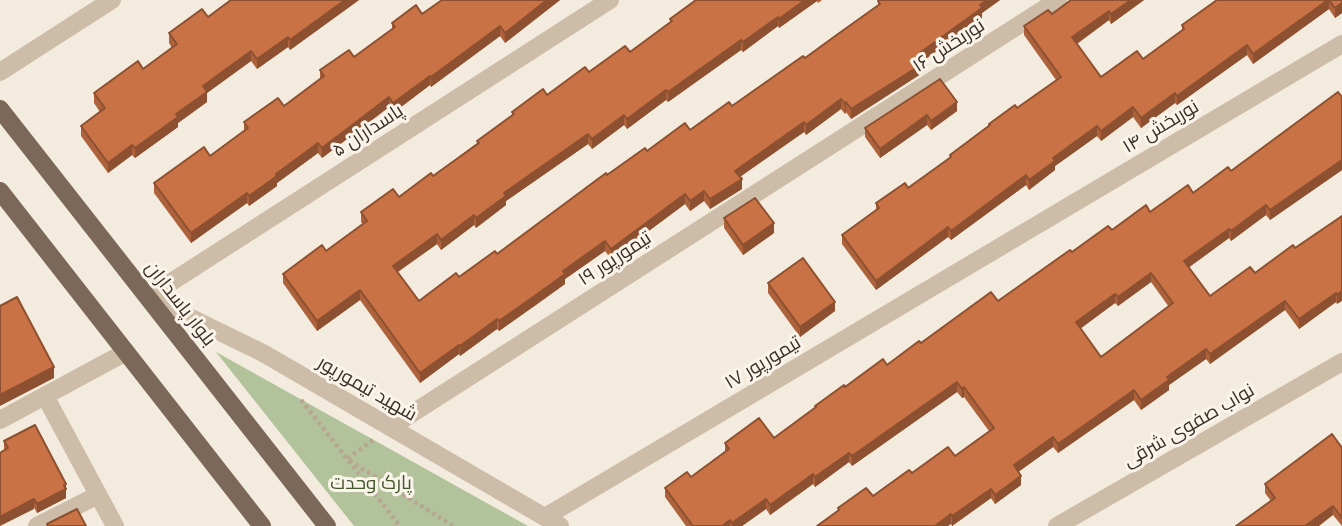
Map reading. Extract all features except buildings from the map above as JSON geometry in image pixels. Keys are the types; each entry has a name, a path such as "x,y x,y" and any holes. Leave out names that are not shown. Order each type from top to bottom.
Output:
{"main road":[{"name":"بلوار پاسداران","path":"0,108 327,526"},
{"path":"0,191 262,526"}],"street":[{"path":"0,72 112,0"},
{"name":"پاسداران ۵","path":"148,297 610,0"},
{"name":"نوربخش ۱۶","path":"862,126 1058,0"},
{"name":"نوربخش ۱۴","path":"1002,246 1342,44"},
{"name":"تیمورپور ۱۹","path":"391,427 862,126"},
{"name":"تیمورپور ۱۷","path":"553,522 1002,246"},
{"name":"شهید تیمورپور","path":"148,297 263,353 553,522"},
{"path":"0,420 126,352"},
{"name":"نواب صفوی شرقی","path":"1057,526 1342,362"},
{"path":"45,396 115,526"},
{"path":"37,526 98,495"}],"path":[{"path":"297,395 400,526"},
{"path":"347,459 391,427"},
{"path":"347,459 453,526"}],"green space":[{"name":"پارک وحدت","path":"216,352 528,526 354,526"}]}
